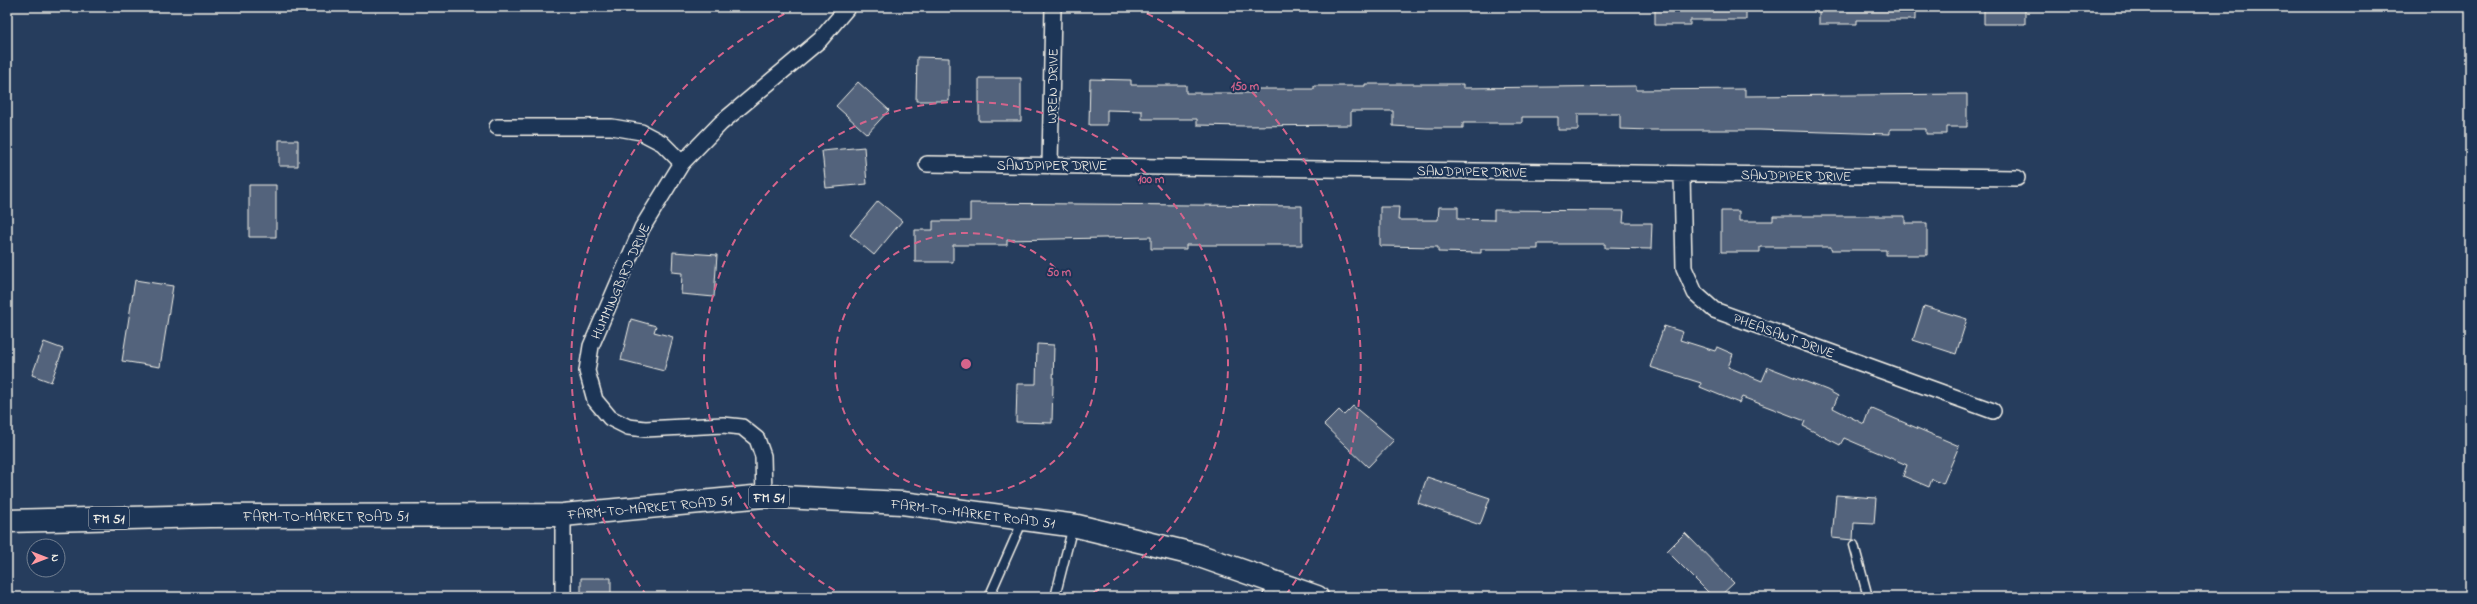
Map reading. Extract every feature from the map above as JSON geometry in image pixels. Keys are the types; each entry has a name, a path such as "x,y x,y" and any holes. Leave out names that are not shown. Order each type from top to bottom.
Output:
{"main road":[{"name":"FARM-TO-MARKET ROAD 51","path":"7,521 210,516 563,515 764,496 902,503 1073,526 1197,555 1271,589 1317,597"}],"street":[{"name":"HUMMINGBIRD DRIVE","path":"764,496 763,456 757,440 742,427 723,425 645,429 628,427 610,418 595,400 588,371 591,346 642,228 682,163 721,123 820,40 848,7"},
{"name":"WREN DRIVE","path":"1050,165 1053,7"},
{"path":"497,127 612,127 641,132 662,143 682,163"},
{"name":"SANDPIPER DRIVE","path":"927,164 2017,178"},
{"name":"PHEASANT DRIVE","path":"1682,174 1684,268 1695,293 1714,310 1993,411"},
{"path":"563,515 563,597"}],"lane":[{"path":"989,597 1023,519"},
{"path":"1055,597 1073,526"},
{"path":"1854,545 1868,597"}],"building":[{"path":"1655,7 1746,7 1746,20 1690,20 1690,25 1655,25"},
{"path":"1819,7 1915,7 1915,20 1857,20 1857,24 1819,24"},
{"path":"1984,7 2025,7 2025,24 1984,24"},
{"path":"917,57 949,58 949,101 916,101"},
{"path":"979,78 1021,78 1021,121 979,121"},
{"path":"1090,79 1131,80 1131,85 1186,85 1186,93 1255,93 1255,89 1314,89 1314,86 1365,86 1365,84 1463,84 1463,88 1636,86 1636,90 1745,89 1745,96 1967,94 1967,127 1947,127 1947,134 1926,134 1926,129 1890,129 1890,134 1759,130 1620,129 1620,114 1578,114 1578,130 1558,130 1558,117 1522,117 1522,123 1463,123 1463,128 1427,128 1393,126 1393,111 1351,111 1351,125 1244,126 1197,125 1197,119 1142,119 1142,111 1107,110 1107,125 1089,125"},
{"path":"858,82 889,110 867,134 836,106"},
{"path":"279,140 298,140 298,166 279,166"},
{"path":"864,147 867,184 826,188 822,151"},
{"path":"249,185 276,185 276,237 249,237"},
{"path":"878,201 902,221 874,255 850,235"},
{"path":"970,203 1302,206 1302,245 1186,245 1186,249 1151,249 1151,237 1007,240 1007,245 953,245 953,262 915,262 915,230 933,230 933,221 970,221"},
{"path":"1380,207 1399,207 1398,220 1438,220 1439,207 1458,207 1458,219 1494,220 1494,210 1624,211 1623,223 1652,223 1651,249 1605,248 1605,244 1538,244 1538,249 1481,249 1481,253 1438,252 1438,247 1380,246"},
{"path":"1721,211 1739,211 1739,221 1773,221 1773,216 1905,216 1905,223 1927,223 1927,255 1886,255 1886,250 1831,250 1831,247 1760,247 1760,252 1721,252"},
{"path":"673,252 717,255 714,297 681,294 682,273 672,272"},
{"path":"135,280 173,286 160,367 122,361"},
{"path":"1924,306 1967,319 1956,354 1913,340"},
{"path":"631,319 656,326 654,332 673,337 664,371 621,360"},
{"path":"1664,326 1683,332 1680,340 1715,351 1717,347 1733,354 1728,367 1762,381 1768,367 1827,390 1838,396 1833,408 1864,424 1870,408 1959,446 1943,484 1932,479 1929,487 1903,476 1907,465 1844,438 1840,445 1803,426 1805,421 1742,397 1739,403 1700,387 1701,383 1650,367"},
{"path":"44,342 63,349 51,382 32,375"},
{"path":"1037,344 1054,345 1052,423 1016,422 1017,384 1036,384"},
{"path":"1353,406 1394,440 1368,467 1324,425 1339,410 1344,415"},
{"path":"1427,477 1490,498 1480,525 1418,503"},
{"path":"1836,495 1876,498 1874,524 1854,523 1853,540 1832,538"},
{"path":"1685,533 1734,583 1719,597 1713,597 1667,551"},
{"path":"581,578 611,578 611,597 581,597"}]}
